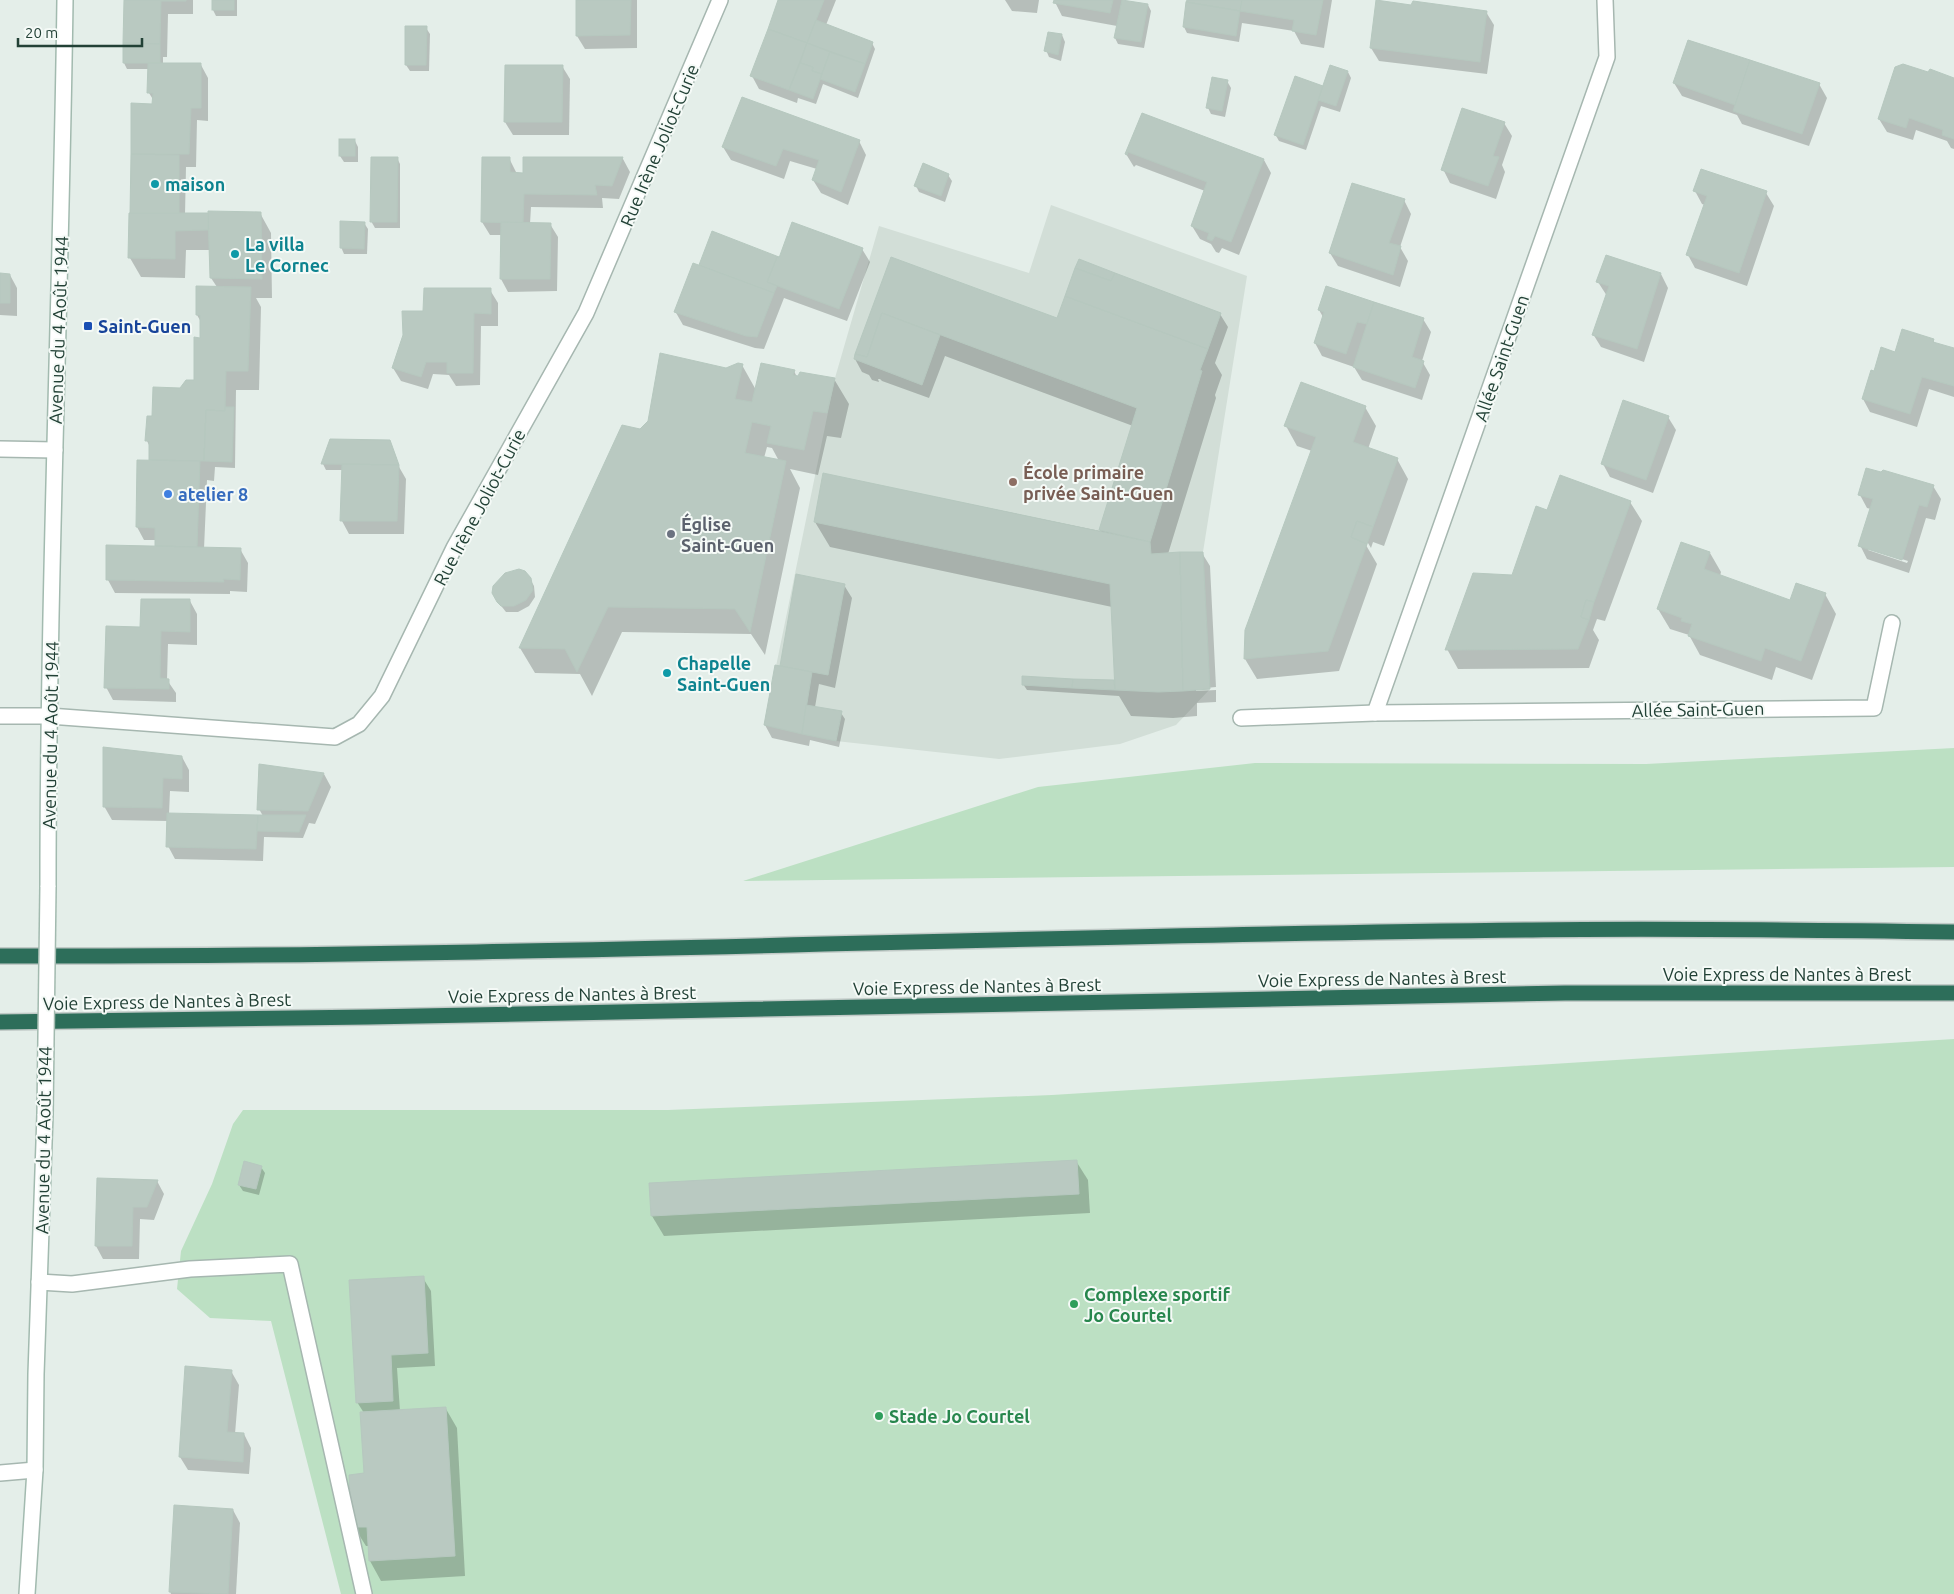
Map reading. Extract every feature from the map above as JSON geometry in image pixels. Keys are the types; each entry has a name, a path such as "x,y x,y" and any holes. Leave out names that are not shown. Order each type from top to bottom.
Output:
{"highway":[{"path":"0,956 126,957 400,953 1532,930 1954,932"},
{"name":"Voie Express de Nantes à Brest","path":"0,1022 380,1017 1565,993 1954,993"}],"street":[{"name":"Avenue du 4 Août 1944","path":"27,1594 35,1470 45,1114 49,716 65,0"},
{"name":"Rue Irène Joliot-Curie","path":"0,716 49,716 335,737 360,724 382,696 454,548 586,313 720,0"},
{"name":"Allée Saint-Guen","path":"1375,713 1607,57 1605,0"},
{"path":"0,449 55,450"},
{"name":"Allée Saint-Guen","path":"1241,718 1375,713 1874,708 1892,623"},
{"path":"39,1282 72,1284 190,1269 290,1264 364,1594"},
{"path":"0,1472 35,1470"}],"shaded area":[{"name":"École primaire privée Saint-Guen","path":"1051,205 1247,276 1203,552 1210,689 1176,725 1120,744 999,759 836,741 764,725 835,378 879,226 1029,273"}],"green space":[{"path":"1954,748 1954,867 743,881 1038,787 1255,763 1646,764"},
{"name":"Complexe sportif Jo Courtel","path":"1954,1039 1954,1594 341,1594 271,1321 210,1318 177,1289 181,1251 212,1184 233,1124 243,1110 668,1110 1052,1095"}],"building":[{"path":"124,0 186,1 161,1 160,44 123,43"},
{"path":"212,0 234,0 234,10 212,10"},
{"path":"576,0 631,0 630,35 576,36"},
{"path":"778,0 824,0 807,43 768,29"},
{"path":"1054,0 1113,0 1110,13 1053,3"},
{"path":"1122,0 1148,4 1141,42 1114,38"},
{"path":"1187,0 1242,0 1240,11 1186,2"},
{"path":"1242,0 1323,0 1316,35 1292,31 1294,20 1240,11"},
{"path":"1376,0 1411,5 1413,1 1487,11 1480,62 1370,48"},
{"path":"1186,2 1240,11 1236,36 1183,27"},
{"path":"816,20 873,42 865,64 807,43"},
{"path":"405,26 427,26 426,65 405,65"},
{"path":"768,29 807,43 789,90 750,76"},
{"path":"1048,32 1062,34 1058,55 1044,51"},
{"path":"1688,40 1750,60 1735,105 1673,83"},
{"path":"123,43 160,44 160,63 123,63"},
{"path":"807,43 830,52 822,74 812,71 813,67 800,63"},
{"path":"830,52 865,64 855,92 820,79"},
{"path":"1750,60 1820,83 1802,134 1733,111"},
{"path":"148,63 201,63 201,108 191,108 189,154 131,154 131,103 152,104 153,93 147,93"},
{"path":"800,63 813,67 812,71 822,74 813,99 789,90"},
{"path":"1903,64 1928,72 1930,69 1954,78 1954,139 1942,135 1943,130 1909,118 1906,128 1878,119 1895,67"},
{"path":"505,65 563,65 562,122 504,122"},
{"path":"1330,65 1348,71 1336,106 1318,100"},
{"path":"1295,76 1323,86 1303,145 1274,135"},
{"path":"1212,77 1228,80 1222,111 1206,108"},
{"path":"742,97 860,140 841,192 812,180 819,160 783,149 776,166 722,147"},
{"path":"1462,108 1505,122 1493,156 1499,157 1488,186 1441,170"},
{"path":"1142,113 1264,159 1231,242 1215,236 1212,241 1207,239 1209,233 1191,226 1207,182 1128,152 1127,155 1125,154"},
{"path":"339,139 355,139 355,156 339,156"},
{"name":"maison","path":"131,154 179,155 179,214 130,215"},
{"path":"371,157 398,157 397,222 370,222"},
{"path":"482,157 510,157 510,172 523,173 523,157 623,157 612,186 595,185 597,195 524,194 523,223 481,222"},
{"path":"923,163 949,174 941,196 914,186"},
{"path":"1701,169 1767,191 1739,273 1686,255 1707,196 1693,191"},
{"path":"1352,183 1405,199 1389,243 1401,246 1393,275 1329,253"},
{"name":"La villa Le Cornec","path":"208,211 261,212 262,279 210,278"},
{"name":"La villa Le Cornec","path":"129,213 208,213 208,230 175,231 175,259 128,258"},
{"path":"340,221 365,222 364,249 340,248"},
{"path":"501,222 551,223 550,279 500,279"},
{"path":"792,222 863,248 839,309 767,282 777,257 779,258"},
{"path":"712,231 779,257 777,257 767,282 777,286 774,293 699,265"},
{"path":"1606,255 1661,273 1637,349 1592,335 1609,286 1596,282"},
{"path":"891,257 1057,318 1065,296 1208,349 1200,370 1202,371 1150,542 1099,530 1137,408 882,313 867,357 855,354"},
{"path":"1079,259 1115,273 1111,281 1075,268"},
{"path":"693,263 774,293 757,337 746,336 674,312"},
{"path":"1075,268 1111,281 1115,273 1221,313 1208,349 1065,296"},
{"path":"0,273 10,274 10,303 0,303"},
{"path":"196,286 251,287 248,371 226,371 225,411 206,410 204,461 149,460 149,441 145,441 147,416 152,416 153,387 180,388 186,380 194,380 194,337 200,338 200,315 196,315"},
{"path":"1326,286 1374,302 1367,324 1357,322 1346,354 1314,343 1324,312 1318,310"},
{"path":"424,288 491,288 491,314 474,313 473,373 447,373 447,362 426,362 421,377 392,368 403,335 402,311 423,311"},
{"path":"1374,302 1424,318 1412,357 1424,361 1415,388 1353,367"},
{"path":"882,313 940,335 922,385 854,359 855,354 867,357"},
{"path":"1902,329 1934,339 1933,342 1954,348 1954,386 1922,377 1910,414 1862,399 1871,370 1874,371 1881,347 1895,352"},
{"name":"Église Saint-Guen","path":"660,353 726,368 738,363 743,364 735,399 752,402 761,363 795,370 793,375 798,376 800,372 835,378 827,413 813,411 804,450 767,443 771,426 752,422 745,453 786,461 750,632 735,609 608,607 577,672 565,649 519,648 622,425 640,429 648,421"},
{"path":"1301,382 1366,406 1353,442 1398,458 1373,527 1357,521 1351,537 1367,544 1328,651 1244,659 1245,630 1316,437 1284,426"},
{"path":"1623,400 1669,416 1646,480 1601,464"},
{"path":"225,407 234,407 232,462 204,461 206,410 225,411"},
{"path":"330,439 390,440 399,465 321,464"},
{"name":"atelier 8","path":"137,460 200,461 197,547 155,546 155,528 136,527"},
{"path":"342,464 399,465 397,521 340,521"},
{"path":"1866,468 1881,472 1883,470 1934,485 1927,507 1919,505 1902,560 1858,546 1873,499 1858,495"},
{"path":"823,473 1150,542 1151,554 1180,552 1183,691 1115,690 1110,584 814,522"},
{"path":"1560,475 1631,501 1594,602 1586,600 1581,617 1589,620 1578,649 1445,650 1473,573 1512,575 1536,506 1547,510"},
{"path":"1357,521 1373,527 1367,544 1351,537"},
{"path":"1681,542 1710,552 1704,569 1790,600 1796,583 1826,593 1801,661 1765,648 1761,661 1688,636 1692,624 1681,621 1682,618 1657,609"},
{"path":"106,545 241,548 240,580 223,579 224,582 106,580"},
{"path":"1180,552 1203,552 1210,689 1183,691"},
{"path":"519,569 525,571 531,578 533,590 526,600 514,606 501,606 492,593 493,586 505,573"},
{"path":"796,574 845,584 828,675 780,666"},
{"path":"141,599 190,599 190,632 161,631 160,678 169,679 169,689 104,688 106,626 140,627"},
{"path":"1586,600 1594,602 1589,620 1581,617"},
{"path":"775,665 812,672 802,734 764,725"},
{"path":"1022,676 1073,679 1072,688 1022,685"},
{"path":"1073,679 1114,680 1115,690 1072,688"},
{"path":"806,705 842,711 836,741 802,734"},
{"path":"103,747 182,756 182,779 163,778 162,808 103,807"},
{"path":"259,764 324,773 308,811 257,810"},
{"path":"167,813 258,815 256,849 166,847"},
{"path":"258,815 306,815 299,832 257,831"},
{"path":"1077,1160 1079,1194 651,1216 649,1183"},
{"path":"244,1161 262,1166 256,1189 238,1185"},
{"path":"97,1178 158,1180 147,1207 133,1207 132,1246 95,1246"},
{"path":"424,1276 428,1353 391,1355 393,1401 356,1403 349,1280"},
{"path":"185,1366 232,1370 227,1432 244,1433 243,1462 179,1457"},
{"path":"446,1407 455,1556 369,1561 367,1527 353,1527 352,1500 350,1500 349,1475 364,1473 360,1412"},
{"path":"174,1505 233,1509 228,1594 169,1592"}],"place":[{"name":"maison","path":"155,184"},
{"name":"La villa Le Cornec","path":"235,254"},
{"name":"Saint-Guen","path":"88,326"},
{"name":"École primaire privée Saint-Guen","path":"1013,482"},
{"name":"atelier 8","path":"168,494"},
{"name":"Église Saint-Guen","path":"671,534"},
{"name":"Chapelle Saint-Guen","path":"667,673"},
{"name":"Complexe sportif Jo Courtel","path":"1074,1304"},
{"name":"Stade Jo Courtel","path":"879,1416"}]}
